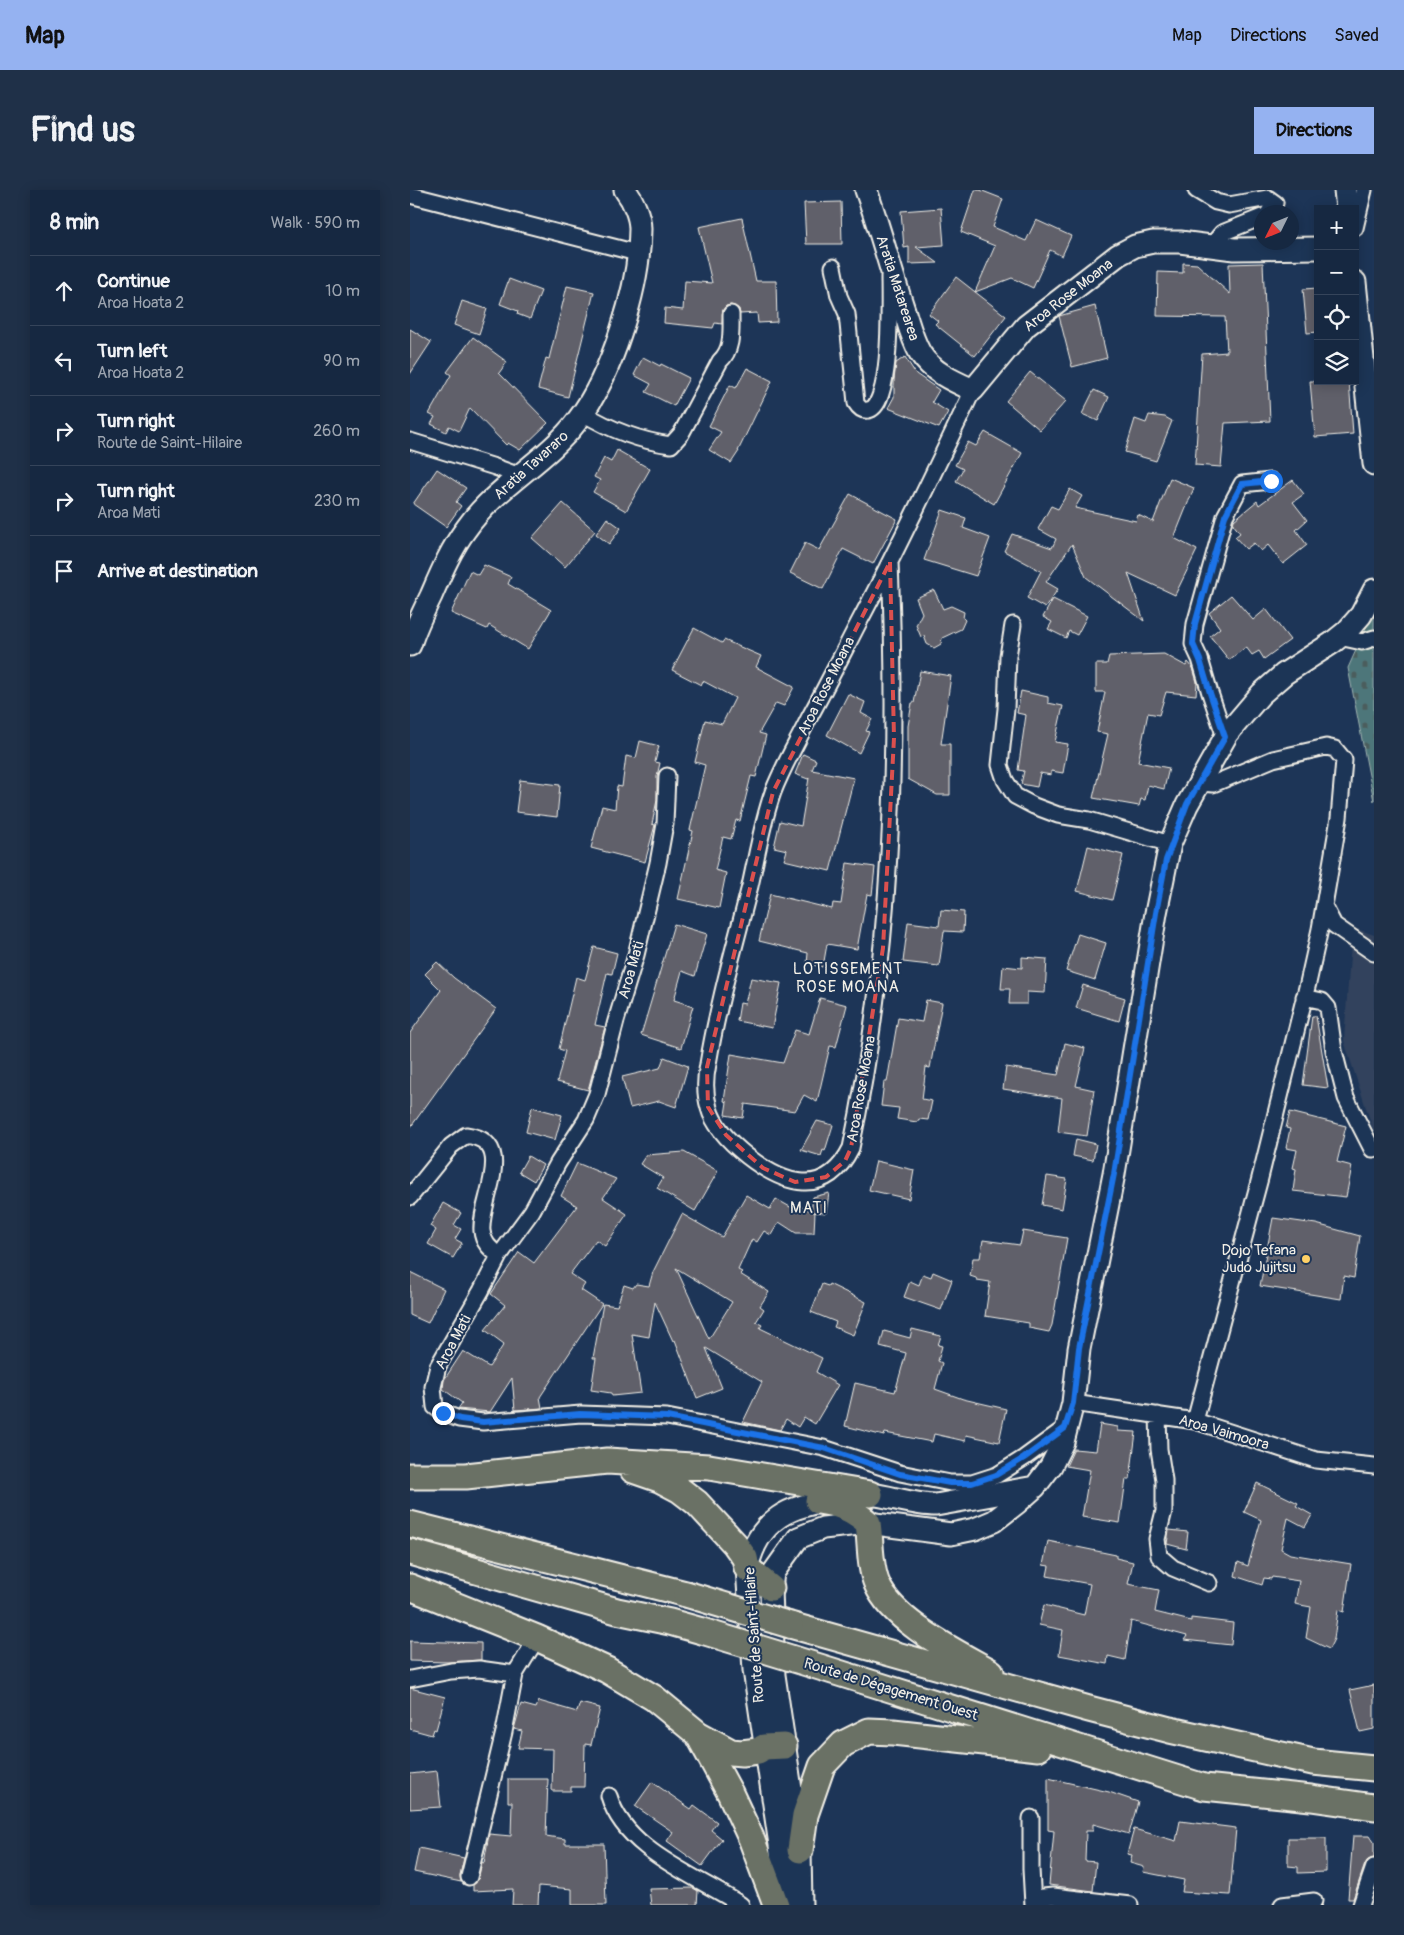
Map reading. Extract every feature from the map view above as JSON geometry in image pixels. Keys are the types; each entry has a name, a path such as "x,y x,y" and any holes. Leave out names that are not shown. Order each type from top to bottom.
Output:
{"highway":[{"path":"607,1461 659,1479 698,1502 736,1544 745,1558 747,1568 770,1588"},
{"path":"410,1476 466,1476 607,1461 709,1467 870,1494"},
{"path":"818,1501 846,1507 868,1523 874,1576 877,1585 891,1606 935,1640 1028,1692"},
{"path":"410,1524 686,1594 1028,1692 1170,1730 1313,1762 1374,1768"},
{"name":"Route de Dégagement Ouest","path":"410,1552 617,1611 670,1622 794,1658 1204,1787 1311,1798 1374,1808"},
{"path":"410,1587 537,1638 607,1670 654,1698 698,1734 731,1752 742,1753 774,1746"},
{"path":"800,1850 805,1815 822,1766 842,1744 869,1731 1032,1746 1204,1787"},
{"path":"698,1734 730,1793 751,1838 776,1905"}],"main road":[{"name":"Aratia Tavararo","path":"410,645 451,552 467,527 492,500 554,447 583,413 599,385 621,333 628,307 637,253 640,227 636,211 625,190"},
{"name":"Aratia Matarearea","path":"866,190 909,327 920,353 947,378 973,390"},
{"path":"1345,190 1347,205"},
{"name":"Aroa Rose Moana","path":"973,390 1026,326 1118,255 1135,246 1153,242 1180,242 1234,249 1314,248"},
{"path":"1356,295 1374,464"},
{"name":"Route de Saint-Hilaire","path":"787,1905 780,1845 774,1746 774,1675 770,1588 773,1572 798,1538 823,1528 868,1523 951,1534 976,1529 994,1521 1035,1487 1051,1466 1062,1442 1073,1403 1079,1348 1114,1174 1156,913 1170,844 1187,804 1225,737 1261,694 1284,674 1339,638 1361,615 1374,590"},
{"name":"Route de Saint-Hilaire","path":"801,1905 800,1850 754,1670 747,1568 757,1539 770,1524 786,1511 818,1501 870,1494 920,1505 936,1506 1035,1487"}],"street":[{"path":"1196,190 1216,202 1229,205 1268,198 1275,203 1274,205"},
{"path":"1359,211 1364,190"},
{"path":"410,195 637,253"},
{"path":"1210,246 1222,233 1254,220"},
{"path":"833,267 839,296 847,314 856,403 859,408 865,411 872,410 878,403 883,387 888,356 889,265"},
{"path":"583,413 607,427 661,444 671,445 681,434 720,361 727,354 730,344 731,314"},
{"name":"Aroa Rose Moana","path":"890,562 894,669 894,738 888,888 883,948 875,1007 851,1148 845,1161 826,1177 812,1181 795,1182 778,1177 740,1150 714,1120 708,1107 707,1067 735,939 759,842 773,792 782,771 890,562 973,390"},
{"path":"410,441 520,476"},
{"path":"1225,737 1193,644 1195,624 1225,516 1237,492 1242,484 1271,481"},
{"path":"1013,625 1008,656 1006,709 1000,765 1015,796 1058,815 1089,820 1170,844"},
{"path":"1339,638 1362,642 1374,638"},
{"path":"1195,1421 1260,1178 1304,997 1324,906 1339,818 1344,778 1344,760 1335,749 1326,747 1273,760 1213,784 1200,783"},
{"name":"Aroa Mati","path":"667,776 665,824 658,864 636,955 597,1094 586,1120 558,1163 532,1211 499,1256 438,1366 433,1386 435,1407 443,1413 460,1419 483,1422 580,1414 667,1417 824,1448 900,1474 950,1483 972,1483 996,1475 1024,1458 1065,1428"},
{"path":"1324,906 1334,925 1374,953"},
{"path":"1304,997 1322,1001 1328,1008 1334,1051 1346,1098 1358,1124 1372,1149 1374,1149"},
{"path":"410,1197 451,1146 466,1135 478,1137 488,1143 493,1152 493,1174 482,1230 486,1245 499,1256"},
{"name":"Aroa Vaimoora","path":"1073,1403 1195,1421 1316,1460 1374,1466"},
{"path":"1158,1415 1159,1449 1164,1480 1164,1511 1157,1538 1159,1556 1173,1568 1209,1583"},
{"path":"469,1877 504,1732 515,1674 537,1638"},
{"path":"410,1679 451,1671 480,1669 515,1674"},
{"path":"609,1796 613,1810 625,1826 646,1847 740,1905"},
{"path":"1031,1818 1031,1869 1034,1902 1053,1896 1130,1905"},
{"path":"1361,1905 1374,1868"},
{"path":"1282,1905 1314,1902"}],"highlighted area":[{"path":"890,562 894,738 883,948 851,1148 845,1161 826,1177 795,1182 763,1168 726,1135 708,1107 707,1067 773,792"}],"shaded area":[{"path":"1352,927 1374,935 1374,1132 1344,1041"}],"green space":[{"path":"1374,610 1374,801 1348,668"}],"building":[{"path":"975,190 980,190 1003,199 993,227 1026,241 1036,220 1071,236 1062,256 1050,250 1033,288 1012,278 975,292 995,246 961,232"},
{"path":"841,202 842,244 806,244 804,203"},
{"path":"941,208 944,245 916,247 938,263 909,264 909,247 904,248 901,211"},
{"path":"742,218 756,281 776,281 777,322 758,323 757,313 740,314 739,309 731,305 726,306 723,310 722,324 715,323 713,328 664,323 665,308 683,310 685,281 712,283 699,227"},
{"path":"1183,263 1197,264 1230,294 1229,264 1263,263 1270,421 1225,423 1221,467 1195,465 1202,354 1227,352 1225,317 1157,316 1158,272 1183,273"},
{"path":"956,277 1006,316 975,356 935,324 938,321 929,314"},
{"path":"509,279 541,291 530,319 517,314 518,311 500,304"},
{"path":"567,286 594,292 568,397 538,389 546,358 549,359"},
{"path":"1314,288 1314,332 1307,333 1303,289"},
{"path":"462,301 487,309 479,334 454,325"},
{"path":"1095,306 1107,358 1072,367 1059,316"},
{"path":"410,329 431,342 410,374"},
{"path":"473,337 507,362 499,373 548,423 520,450 508,443 506,445 470,408 459,431 449,426 446,432 431,424 435,417 429,414 451,375 447,372"},
{"path":"643,357 689,378 674,406 646,392 651,384 634,375"},
{"path":"905,357 916,374 939,390 932,402 948,412 939,428 888,408 894,397 896,363"},
{"path":"747,368 772,381 739,451 731,463 709,450 721,432 709,426 730,385 736,388"},
{"path":"1030,372 1066,401 1040,430 1006,401"},
{"path":"1310,381 1314,381 1314,385 1349,385 1353,434 1315,437"},
{"path":"1094,390 1109,397 1098,421 1082,414"},
{"path":"1149,415 1165,417 1172,421 1156,461 1125,452 1135,419 1146,423"},
{"path":"985,432 1022,453 994,504 956,481 963,469 955,465 968,442 976,446"},
{"path":"617,450 650,469 626,511 593,492 600,480 594,477 604,458 611,462"},
{"path":"437,469 466,488 456,502 461,506 446,527 413,504"},
{"path":"1170,478 1194,488 1174,538 1197,550 1175,595 1128,573 1144,621 1086,577 1072,544 1046,582 1058,589 1045,608 1027,598 1041,571 1004,551 1012,534 1052,548 1056,539 1038,529 1051,506 1058,509 1070,489 1082,496 1075,508 1136,521 1138,515 1153,522"},
{"path":"1293,480 1304,494 1293,502 1307,520 1296,530 1307,545 1283,564 1268,545 1261,551 1254,543 1246,549 1235,537 1240,533 1233,524 1234,520 1257,501 1259,505"},
{"path":"850,494 897,519 873,564 843,549 823,589 790,573 805,543 819,550"},
{"path":"563,503 595,531 565,567 532,538"},
{"path":"942,510 966,518 963,528 990,538 976,576 924,560"},
{"path":"607,518 621,528 609,544 596,534"},
{"path":"484,565 511,577 508,584 551,610 528,649 489,625 487,629 451,613 470,571 478,575"},
{"path":"934,590 943,609 951,606 964,612 963,618 965,620 961,629 942,638 941,644 934,648 927,644 924,636 921,637 916,625 922,613 916,598"},
{"path":"1231,595 1253,620 1266,609 1290,640 1264,659 1259,651 1252,655 1246,647 1229,660 1210,636 1220,628 1209,613"},
{"path":"1053,599 1087,616 1077,635 1069,631 1066,638 1048,629 1052,622 1043,617"},
{"path":"694,628 722,643 724,640 761,656 756,667 794,687 784,706 776,703 759,733 766,735 756,777 751,776 740,821 736,820 731,839 723,837 715,870 726,873 719,908 678,899 693,831 690,830 705,765 695,762 705,720 722,724 735,698 703,681 701,685 672,670"},
{"path":"1164,654 1186,666 1188,662 1193,668 1197,682 1196,695 1166,692 1159,715 1148,713 1138,762 1169,768 1164,789 1148,785 1145,800 1141,799 1139,806 1093,798 1108,734 1097,732 1105,692 1096,692 1096,664 1107,664 1109,656"},
{"path":"920,671 951,676 941,744 950,744 950,795 937,795 908,779 908,726"},
{"path":"1021,691 1048,697 1048,703 1063,706 1055,742 1068,744 1063,773 1051,771 1051,775 1040,773 1037,787 1021,784 1024,771 1018,770 1026,715 1017,713"},
{"path":"848,694 865,702 861,713 872,719 866,731 869,732 859,753 827,735"},
{"path":"640,741 659,746 655,762 660,763 657,776 657,800 652,824 655,825 645,862 591,848 602,806 615,809 617,786 622,787 626,756 636,758"},
{"path":"803,754 816,760 812,770 854,778 830,871 784,860 787,850 774,847 780,821 801,826 809,778 795,774"},
{"path":"520,780 560,785 557,817 516,812"},
{"path":"1088,846 1123,855 1112,900 1077,891"},
{"path":"847,863 875,867 872,895 867,894 857,949 827,944 823,967 807,964 808,953 759,941 770,894 832,909 833,903 841,904"},
{"path":"941,910 964,912 963,932 944,931 939,966 903,962 908,922 939,926"},
{"path":"674,924 707,934 695,976 682,971 674,1000 693,1006 681,1048 641,1035"},
{"path":"1078,934 1106,943 1095,980 1066,971"},
{"path":"594,947 617,953 612,974 607,973 595,1025 605,1027 588,1090 557,1082 565,1051 559,1049 576,977 585,980"},
{"path":"1022,957 1047,959 1045,993 1027,992 1027,1004 1009,1004 1010,989 1001,989 1003,966 1022,968"},
{"path":"437,962 454,978 496,1009 410,1128 410,1033 441,990 425,974"},
{"path":"751,978 781,983 772,1028 737,1021 740,1003 745,1004"},
{"path":"1083,985 1125,998 1119,1021 1076,1008"},
{"path":"820,998 847,1005 836,1047 830,1046 817,1102 804,1095 795,1111 745,1104 743,1118 725,1115 727,1102 724,1101 731,1054 783,1063 795,1030 809,1034"},
{"path":"926,1000 942,1003 930,1068 926,1067 922,1099 932,1101 928,1120 919,1119 917,1122 897,1119 899,1108 881,1106 884,1082 887,1082 898,1018 922,1022"},
{"path":"1312,1016 1316,1016 1328,1088 1303,1085"},
{"path":"1065,1043 1085,1048 1076,1086 1094,1090 1087,1136 1058,1132 1062,1098 1003,1089 1006,1067 1058,1075"},
{"path":"664,1057 688,1066 676,1107 659,1101 630,1108 622,1077 660,1068"},
{"path":"532,1107 562,1115 555,1140 526,1132"},
{"path":"1290,1112 1346,1126 1337,1162 1352,1166 1346,1197 1293,1191 1296,1169 1293,1168 1297,1150 1286,1148 1290,1129 1286,1128"},
{"path":"817,1121 833,1125 825,1151 823,1150 821,1156 801,1150"},
{"path":"1076,1139 1096,1144 1093,1160 1073,1156"},
{"path":"684,1152 718,1171 695,1211 657,1188 663,1178 640,1164 646,1155"},
{"path":"528,1156 543,1165 534,1181 519,1172"},
{"path":"876,1161 914,1170 909,1199 869,1190"},
{"path":"577,1163 616,1179 603,1198 627,1214 605,1246 596,1240 570,1274 585,1284 581,1290 602,1304 540,1397 542,1408 515,1410 512,1378 490,1412 458,1409 462,1403 443,1389 444,1380 463,1351 489,1367 504,1344 485,1330 505,1305 491,1294 519,1252 534,1263 577,1206 561,1196"},
{"path":"1047,1176 1067,1179 1062,1209 1042,1205"},
{"path":"829,1193 826,1213 815,1212 814,1233 796,1233 779,1222 771,1235 764,1231 757,1242 752,1239 738,1270 742,1272 740,1274 769,1292 760,1306 764,1309 756,1322 762,1325 760,1328 822,1358 816,1372 838,1385 815,1424 804,1417 798,1427 786,1419 780,1430 743,1422 762,1382 706,1348 722,1388 697,1398 675,1340 673,1341 655,1302 649,1337 632,1334 641,1393 612,1396 611,1393 591,1390 596,1358 593,1358 603,1304 617,1306 624,1285 633,1288 636,1284 649,1286 653,1272 682,1214 722,1237 746,1195 770,1209 776,1199 792,1208 795,1204 811,1211 813,1197","holes":["676,1268 732,1302 709,1339"]},
{"path":"443,1203 461,1213 454,1225 461,1229 455,1239 462,1243 453,1258 428,1244 436,1230 430,1226"},
{"name":"Dojo Tefana Judo Jujitsu","path":"1273,1218 1316,1224 1360,1236 1354,1278 1344,1276 1341,1299 1260,1286"},
{"path":"1023,1231 1067,1238 1052,1325 1049,1332 1029,1328 1029,1323 985,1316 990,1282 977,1280 970,1276 973,1258 980,1258 983,1240 1020,1245"},
{"path":"410,1272 444,1289 428,1323 410,1315"},
{"path":"933,1272 952,1280 941,1310 904,1297 910,1281 919,1285 923,1274 931,1277"},
{"path":"822,1284 828,1286 829,1284 866,1302 853,1335 834,1327 836,1322 811,1312"},
{"path":"912,1329 941,1336 938,1345 942,1346 938,1361 942,1363 935,1389 963,1399 1006,1409 999,1442 966,1435 965,1441 934,1434 932,1442 885,1433 884,1436 845,1426 855,1383 895,1392 906,1353 880,1346 884,1331 910,1338"},
{"path":"1100,1424 1118,1427 1118,1431 1136,1432 1130,1479 1126,1479 1120,1523 1082,1517 1090,1470 1066,1466 1074,1449 1096,1451"},
{"path":"1257,1483 1298,1503 1296,1506 1312,1515 1305,1527 1288,1518 1281,1549 1290,1554 1351,1564 1344,1612 1338,1610 1334,1639 1329,1649 1306,1638 1311,1607 1295,1604 1299,1581 1272,1577 1271,1579 1264,1578 1262,1585 1235,1576 1238,1562 1248,1566 1261,1520 1244,1512"},
{"path":"1169,1530 1188,1532 1186,1549 1167,1544"},
{"path":"1048,1541 1116,1555 1116,1558 1133,1562 1128,1584 1159,1590 1155,1612 1191,1621 1191,1618 1233,1623 1231,1645 1184,1640 1187,1636 1131,1621 1125,1660 1108,1656 1107,1664 1059,1655 1063,1630 1039,1625 1044,1605 1084,1615 1090,1584 1047,1576 1049,1566 1043,1565"},
{"path":"410,1641 481,1643 481,1660 447,1662 410,1661"},
{"path":"1374,1685 1374,1729 1360,1732 1350,1690"},
{"path":"410,1688 445,1697 436,1730 434,1729 432,1735 410,1729"},
{"path":"539,1701 577,1712 580,1703 600,1708 591,1745 585,1744 584,1787 571,1787 571,1791 552,1791 553,1749 518,1748 522,1731 514,1729 521,1704 536,1708"},
{"path":"437,1771 441,1807 410,1809 410,1774"},
{"path":"1048,1778 1109,1792 1138,1802 1129,1834 1093,1824 1093,1831 1086,1831 1085,1861 1096,1862 1093,1891 1049,1885 1054,1831 1048,1830"},
{"path":"508,1779 548,1779 546,1836 565,1839 565,1844 604,1844 606,1905 572,1905 572,1889 539,1886 538,1905 512,1905 513,1889 473,1891 473,1885 478,1880 482,1862 484,1863 489,1834 511,1836 512,1802 508,1802"},
{"path":"652,1782 691,1809 694,1805 717,1822 711,1830 722,1839 702,1866 667,1841 673,1832 635,1806"},
{"path":"1180,1821 1236,1828 1230,1895 1182,1892 1184,1880 1143,1872 1144,1867 1130,1863 1132,1855 1127,1854 1134,1829 1176,1841"},
{"path":"1353,1836 1370,1836 1374,1842 1374,1858 1368,1860 1365,1864 1353,1899 1348,1899"},
{"path":"1288,1838 1326,1838 1326,1872 1298,1873 1298,1867 1288,1866"},
{"path":"419,1848 464,1858 460,1875 461,1882 414,1872"},
{"path":"693,1888 698,1891 697,1905 651,1905 649,1889"}],"place":[{"name":"Dojo Tefana Judo Jujitsu","path":"1306,1259"}],"district":[{"name":"LOTISSEMENT ROSE MOANA","path":"848,977"},
{"name":"MATI","path":"809,1207"}],"route":[{"path":"443,1413 460,1419 483,1422 580,1414 667,1417 824,1448 900,1474 950,1483 972,1483 996,1475 1024,1458 1065,1428 1073,1403 1079,1348 1114,1174 1166,860 1170,844 1187,804 1225,737 1193,644 1195,624 1225,516 1237,492 1242,484 1271,481"}]}
